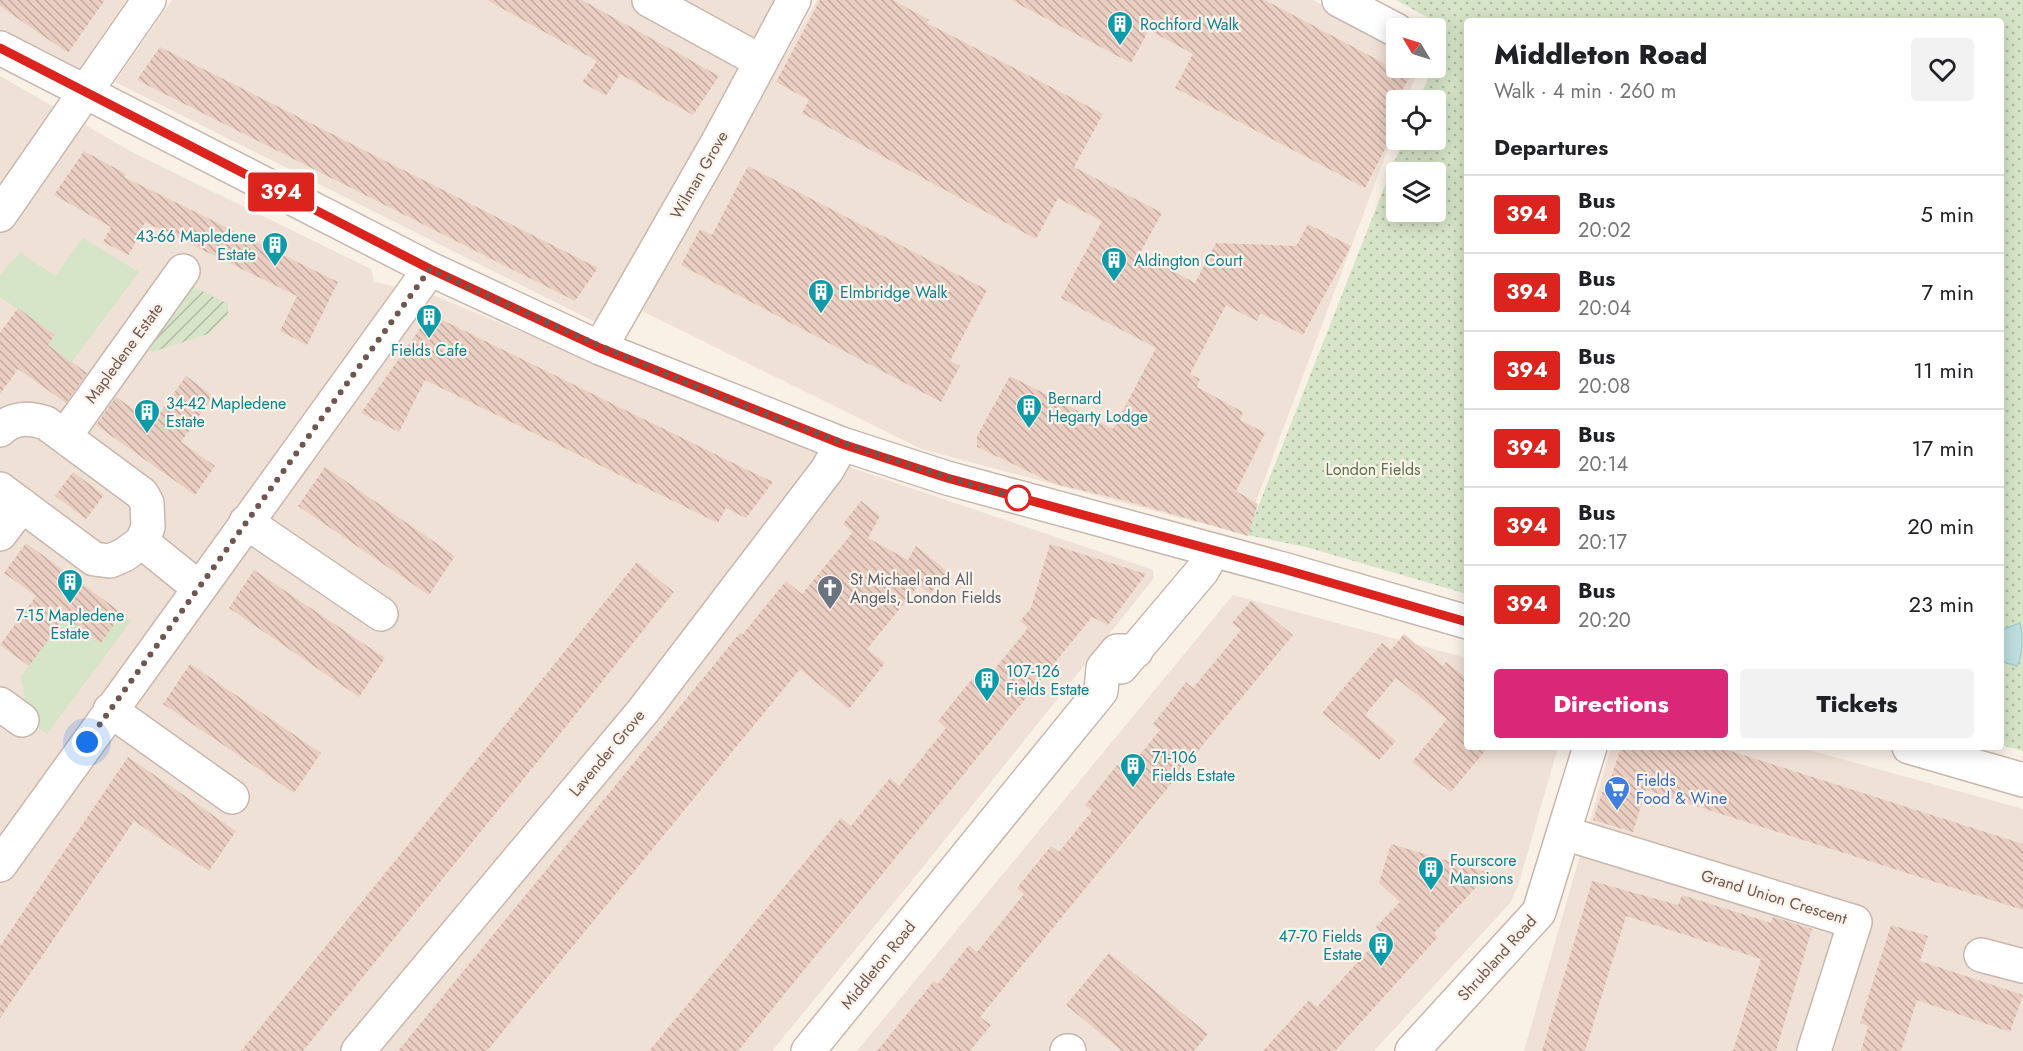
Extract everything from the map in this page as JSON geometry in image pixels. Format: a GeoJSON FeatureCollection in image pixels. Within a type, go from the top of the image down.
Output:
{"type":"FeatureCollection","features":[{"type":"Feature","properties":{"kind":"street"},"geometry":{"type":"LineString","coordinates":[[0,215],[149,0]]}},
{"type":"Feature","properties":{"kind":"street"},"geometry":{"type":"LineString","coordinates":[[649,0],[760,61]]}},
{"type":"Feature","properties":{"kind":"street","name":"Wilman Grove"},"geometry":{"type":"LineString","coordinates":[[600,348],[719,140],[794,0]]}},
{"type":"Feature","properties":{"kind":"street"},"geometry":{"type":"LineString","coordinates":[[1339,0],[1386,25]]}},
{"type":"Feature","properties":{"kind":"street"},"geometry":{"type":"LineString","coordinates":[[0,48],[86,90],[430,269],[600,348],[842,444],[947,478],[1464,621]]}},
{"type":"Feature","properties":{"kind":"street"},"geometry":{"type":"LineString","coordinates":[[0,865],[430,269]]}},
{"type":"Feature","properties":{"kind":"street","name":"Mapledene Estate"},"geometry":{"type":"LineString","coordinates":[[64,436],[183,271]]}},
{"type":"Feature","properties":{"kind":"street"},"geometry":{"type":"LineString","coordinates":[[0,430],[19,419],[33,418],[46,423],[142,494],[149,513],[148,527],[142,542],[124,555],[110,561],[94,559],[11,497],[0,534]]}},
{"type":"Feature","properties":{"kind":"street","name":"Lavender Grove"},"geometry":{"type":"LineString","coordinates":[[358,1051],[644,710],[827,470],[842,444]]}},
{"type":"Feature","properties":{"kind":"street"},"geometry":{"type":"LineString","coordinates":[[246,522],[381,614]]}},
{"type":"Feature","properties":{"kind":"street"},"geometry":{"type":"LineString","coordinates":[[142,542],[199,588]]}},
{"type":"Feature","properties":{"kind":"street","name":"Middleton Road"},"geometry":{"type":"LineString","coordinates":[[808,1051],[1084,712],[1108,710],[1121,694],[1121,668],[1202,571],[1213,551]]}},
{"type":"Feature","properties":{"kind":"street"},"geometry":{"type":"LineString","coordinates":[[110,710],[232,797]]}},
{"type":"Feature","properties":{"kind":"street","name":"Shrubland Road"},"geometry":{"type":"LineString","coordinates":[[1431,1045],[1539,912],[1589,750]]}},
{"type":"Feature","properties":{"kind":"street"},"geometry":{"type":"LineString","coordinates":[[1919,750],[2023,780]]}},
{"type":"Feature","properties":{"kind":"street","name":"Grand Union Crescent"},"geometry":{"type":"LineString","coordinates":[[1564,832],[1855,922],[1814,1051]]}},
{"type":"Feature","properties":{"kind":"street"},"geometry":{"type":"LineString","coordinates":[[1981,955],[2023,966]]}},
{"type":"Feature","properties":{"kind":"shaded area"},"geometry":{"type":"Polygon","coordinates":[[[0,0],[126,0],[78,71],[0,34],[0,0]]]}},
{"type":"Feature","properties":{"kind":"shaded area"},"geometry":{"type":"Polygon","coordinates":[[[172,0],[778,0],[597,323],[115,82],[172,0]]]}},
{"type":"Feature","properties":{"kind":"shaded area"},"geometry":{"type":"Polygon","coordinates":[[[817,0],[1313,0],[1386,40],[1386,78],[1415,78],[1410,90],[1386,90],[1387,150],[1245,531],[1196,522],[921,449],[638,309],[817,0]]]}},
{"type":"Feature","properties":{"kind":"shaded area"},"geometry":{"type":"Polygon","coordinates":[[[0,76],[132,152],[371,269],[374,282],[430,294],[852,468],[1153,570],[1154,578],[923,867],[772,1051],[0,1051],[0,76]]]}},
{"type":"Feature","properties":{"kind":"shaded area"},"geometry":{"type":"Polygon","coordinates":[[[1233,595],[1464,657],[1464,750],[1557,750],[1519,883],[1510,903],[1374,1051],[857,1051],[1233,595]]]}},
{"type":"Feature","properties":{"kind":"shaded area"},"geometry":{"type":"Polygon","coordinates":[[[1610,750],[1809,750],[2023,809],[2023,1051],[1524,1051],[1610,750]]]}},
{"type":"Feature","properties":{"kind":"green space","name":"London Fields"},"geometry":{"type":"Polygon","coordinates":[[[1396,0],[2023,0],[2023,751],[2004,746],[2004,18],[1464,18],[1464,593],[1306,547],[1247,535],[1386,183],[1386,222],[1446,222],[1446,162],[1394,162],[1399,150],[1446,150],[1446,90],[1423,90],[1428,78],[1446,78],[1446,18],[1429,18],[1396,0]]]}},
{"type":"Feature","properties":{"kind":"green space"},"geometry":{"type":"Polygon","coordinates":[[[83,238],[139,272],[72,362],[48,345],[55,335],[0,297],[0,275],[20,252],[55,276],[83,238]]]}},
{"type":"Feature","properties":{"kind":"green space"},"geometry":{"type":"Polygon","coordinates":[[[190,285],[228,304],[228,315],[208,334],[152,352],[147,350],[190,285]]]}},
{"type":"Feature","properties":{"kind":"green space"},"geometry":{"type":"Polygon","coordinates":[[[122,613],[131,621],[47,734],[29,721],[21,676],[65,617],[100,642],[122,613]]]}},
{"type":"Feature","properties":{"kind":"water"},"geometry":{"type":"Polygon","coordinates":[[[2020,623],[2022,645],[2017,666],[2004,662],[2004,629],[2020,623]]]}},
{"type":"Feature","properties":{"kind":"building"},"geometry":{"type":"Polygon","coordinates":[[[0,0],[105,0],[68,53],[0,6],[0,0]]]}},
{"type":"Feature","properties":{"kind":"building"},"geometry":{"type":"Polygon","coordinates":[[[487,0],[582,0],[719,76],[693,115],[620,74],[606,96],[582,82],[597,61],[487,0]]]}},
{"type":"Feature","properties":{"kind":"building"},"geometry":{"type":"Polygon","coordinates":[[[820,0],[893,0],[929,20],[927,23],[1103,114],[1074,167],[1162,213],[1140,253],[1195,283],[1216,243],[1296,246],[1308,224],[1351,246],[1303,335],[1260,313],[1257,321],[1226,305],[1190,374],[1200,379],[1197,387],[1243,412],[1240,420],[1265,433],[1236,491],[1258,504],[1248,536],[1123,500],[1055,484],[977,447],[977,436],[1010,376],[1113,429],[1156,348],[1061,298],[1102,221],[1058,198],[1036,239],[802,113],[809,100],[776,82],[820,0]]]}},
{"type":"Feature","properties":{"kind":"building"},"geometry":{"type":"Polygon","coordinates":[[[1011,0],[1265,0],[1386,64],[1386,78],[1409,78],[1402,90],[1386,90],[1386,147],[1365,188],[1175,88],[1193,54],[1149,30],[1131,63],[1011,0]]]}},
{"type":"Feature","properties":{"kind":"building"},"geometry":{"type":"Polygon","coordinates":[[[160,47],[598,268],[575,301],[137,80],[160,47]]]}},
{"type":"Feature","properties":{"kind":"building","name":"43-66 Mapledene Estate"},"geometry":{"type":"Polygon","coordinates":[[[84,151],[126,174],[124,177],[338,282],[307,345],[280,331],[297,296],[145,222],[129,255],[103,242],[111,227],[54,195],[84,151]]]}},
{"type":"Feature","properties":{"kind":"building"},"geometry":{"type":"Polygon","coordinates":[[[748,166],[987,290],[950,361],[960,366],[941,402],[681,265],[700,229],[712,235],[748,166]]]}},
{"type":"Feature","properties":{"kind":"building"},"geometry":{"type":"Polygon","coordinates":[[[18,308],[55,335],[48,345],[87,373],[66,403],[18,369],[0,394],[0,333],[18,308]]]}},
{"type":"Feature","properties":{"kind":"building"},"geometry":{"type":"Polygon","coordinates":[[[430,314],[773,482],[746,518],[726,508],[718,523],[425,380],[399,432],[361,413],[430,314]]]}},
{"type":"Feature","properties":{"kind":"building","name":"34-42 Mapledene Estate"},"geometry":{"type":"Polygon","coordinates":[[[186,376],[213,396],[181,442],[215,466],[195,495],[96,425],[116,397],[153,423],[186,376]]]}},
{"type":"Feature","properties":{"kind":"building"},"geometry":{"type":"Polygon","coordinates":[[[325,467],[455,556],[429,595],[298,506],[325,467]]]}},
{"type":"Feature","properties":{"kind":"building"},"geometry":{"type":"Polygon","coordinates":[[[73,472],[104,495],[86,519],[55,496],[73,472]]]}},
{"type":"Feature","properties":{"kind":"building"},"geometry":{"type":"Polygon","coordinates":[[[861,501],[880,516],[868,538],[908,560],[916,546],[948,572],[930,594],[919,585],[867,649],[885,663],[849,709],[800,669],[487,1051],[398,1051],[740,633],[742,635],[786,581],[802,594],[853,532],[843,524],[861,501]]]}},
{"type":"Feature","properties":{"kind":"building","name":"7-15 Mapledene Estate"},"geometry":{"type":"Polygon","coordinates":[[[26,543],[122,613],[101,643],[65,617],[29,666],[0,645],[36,596],[4,573],[26,543]]]}},
{"type":"Feature","properties":{"kind":"building"},"geometry":{"type":"Polygon","coordinates":[[[1050,544],[1146,574],[1108,625],[1092,617],[738,1051],[649,1051],[841,818],[851,826],[890,778],[899,786],[946,728],[938,721],[972,679],[981,686],[1028,628],[1020,621],[1031,608],[1050,544]]]}},
{"type":"Feature","properties":{"kind":"building"},"geometry":{"type":"Polygon","coordinates":[[[637,562],[674,592],[564,729],[303,1051],[241,1051],[637,562]]]}},
{"type":"Feature","properties":{"kind":"building"},"geometry":{"type":"Polygon","coordinates":[[[254,570],[385,658],[359,697],[229,608],[254,570]]]}},
{"type":"Feature","properties":{"kind":"building","name":"71-106 Fields Estate"},"geometry":{"type":"Polygon","coordinates":[[[1251,601],[1293,635],[980,1017],[991,1025],[970,1051],[877,1051],[934,981],[938,984],[969,945],[977,952],[1024,894],[1017,888],[1051,846],[1059,852],[1092,811],[1085,805],[1117,765],[1126,772],[1160,730],[1153,724],[1186,682],[1193,688],[1241,630],[1232,623],[1251,601]]]}},
{"type":"Feature","properties":{"kind":"building"},"geometry":{"type":"Polygon","coordinates":[[[1404,634],[1443,666],[1446,662],[1464,677],[1464,750],[1486,750],[1451,792],[1412,762],[1447,719],[1396,678],[1365,715],[1396,741],[1379,760],[1322,713],[1382,643],[1391,650],[1404,634]]]}},
{"type":"Feature","properties":{"kind":"building"},"geometry":{"type":"Polygon","coordinates":[[[190,664],[321,753],[294,793],[163,704],[190,664]]]}},
{"type":"Feature","properties":{"kind":"building"},"geometry":{"type":"Polygon","coordinates":[[[1620,750],[1727,750],[2023,844],[2023,910],[1646,790],[1633,832],[1593,820],[1602,792],[1606,793],[1620,750]]]}},
{"type":"Feature","properties":{"kind":"building"},"geometry":{"type":"Polygon","coordinates":[[[128,757],[236,831],[209,871],[134,821],[0,1018],[0,946],[128,757]]]}},
{"type":"Feature","properties":{"kind":"building","name":"47-70 Fields Estate"},"geometry":{"type":"Polygon","coordinates":[[[1391,844],[1489,873],[1434,933],[1438,937],[1335,1051],[1263,1051],[1309,1000],[1317,1007],[1383,934],[1376,927],[1400,902],[1379,883],[1391,844]]]}},
{"type":"Feature","properties":{"kind":"building"},"geometry":{"type":"Polygon","coordinates":[[[1592,881],[1678,905],[1682,895],[1771,923],[1773,917],[1812,929],[1776,1051],[1733,1051],[1761,959],[1626,916],[1585,1051],[1542,1051],[1592,881]]]}},
{"type":"Feature","properties":{"kind":"building"},"geometry":{"type":"Polygon","coordinates":[[[1891,925],[1928,936],[1920,961],[2023,995],[2010,1032],[1917,1000],[1901,1051],[1861,1051],[1868,1026],[1860,1023],[1891,925]]]}},
{"type":"Feature","properties":{"kind":"building"},"geometry":{"type":"Polygon","coordinates":[[[1109,953],[1208,1034],[1194,1051],[1122,1051],[1066,1005],[1109,953]]]}},
{"type":"Feature","properties":{"kind":"bus line","name":"394"},"geometry":{"type":"LineString","coordinates":[[0,48],[86,90],[430,269],[600,348],[842,444],[947,478],[1283,569],[1464,621]]}},
{"type":"Feature","properties":{"kind":"place","name":"Rochford Walk"},"geometry":{"type":"Point","coordinates":[1120,47]}},
{"type":"Feature","properties":{"kind":"place","name":"43-66 Mapledene Estate"},"geometry":{"type":"Point","coordinates":[275,268]}},
{"type":"Feature","properties":{"kind":"place","name":"Aldington Court"},"geometry":{"type":"Point","coordinates":[1114,283]}},
{"type":"Feature","properties":{"kind":"place","name":"Elmbridge Walk"},"geometry":{"type":"Point","coordinates":[821,315]}},
{"type":"Feature","properties":{"kind":"place","name":"Fields Cafe"},"geometry":{"type":"Point","coordinates":[429,340]}},
{"type":"Feature","properties":{"kind":"place","name":"Bernard Hegarty Lodge"},"geometry":{"type":"Point","coordinates":[1029,430]}},
{"type":"Feature","properties":{"kind":"place","name":"34-42 Mapledene Estate"},"geometry":{"type":"Point","coordinates":[147,435]}},
{"type":"Feature","properties":{"kind":"place","name":"7-15 Mapledene Estate"},"geometry":{"type":"Point","coordinates":[70,605]}},
{"type":"Feature","properties":{"kind":"place","name":"St Michael and All Angels, London Fields"},"geometry":{"type":"Point","coordinates":[830,611]}},
{"type":"Feature","properties":{"kind":"place","name":"107-126 Fields Estate"},"geometry":{"type":"Point","coordinates":[987,703]}},
{"type":"Feature","properties":{"kind":"place","name":"71-106 Fields Estate"},"geometry":{"type":"Point","coordinates":[1133,789]}},
{"type":"Feature","properties":{"kind":"place","name":"Fields Food & Wine"},"geometry":{"type":"Point","coordinates":[1617,812]}},
{"type":"Feature","properties":{"kind":"place","name":"Fourscore Mansions"},"geometry":{"type":"Point","coordinates":[1431,892]}},
{"type":"Feature","properties":{"kind":"place","name":"47-70 Fields Estate"},"geometry":{"type":"Point","coordinates":[1381,968]}},
{"type":"Feature","properties":{"kind":"route"},"geometry":{"type":"LineString","coordinates":[[87,742],[430,269],[600,348],[842,444],[947,478],[1027,500],[1018,498]]}}]}
